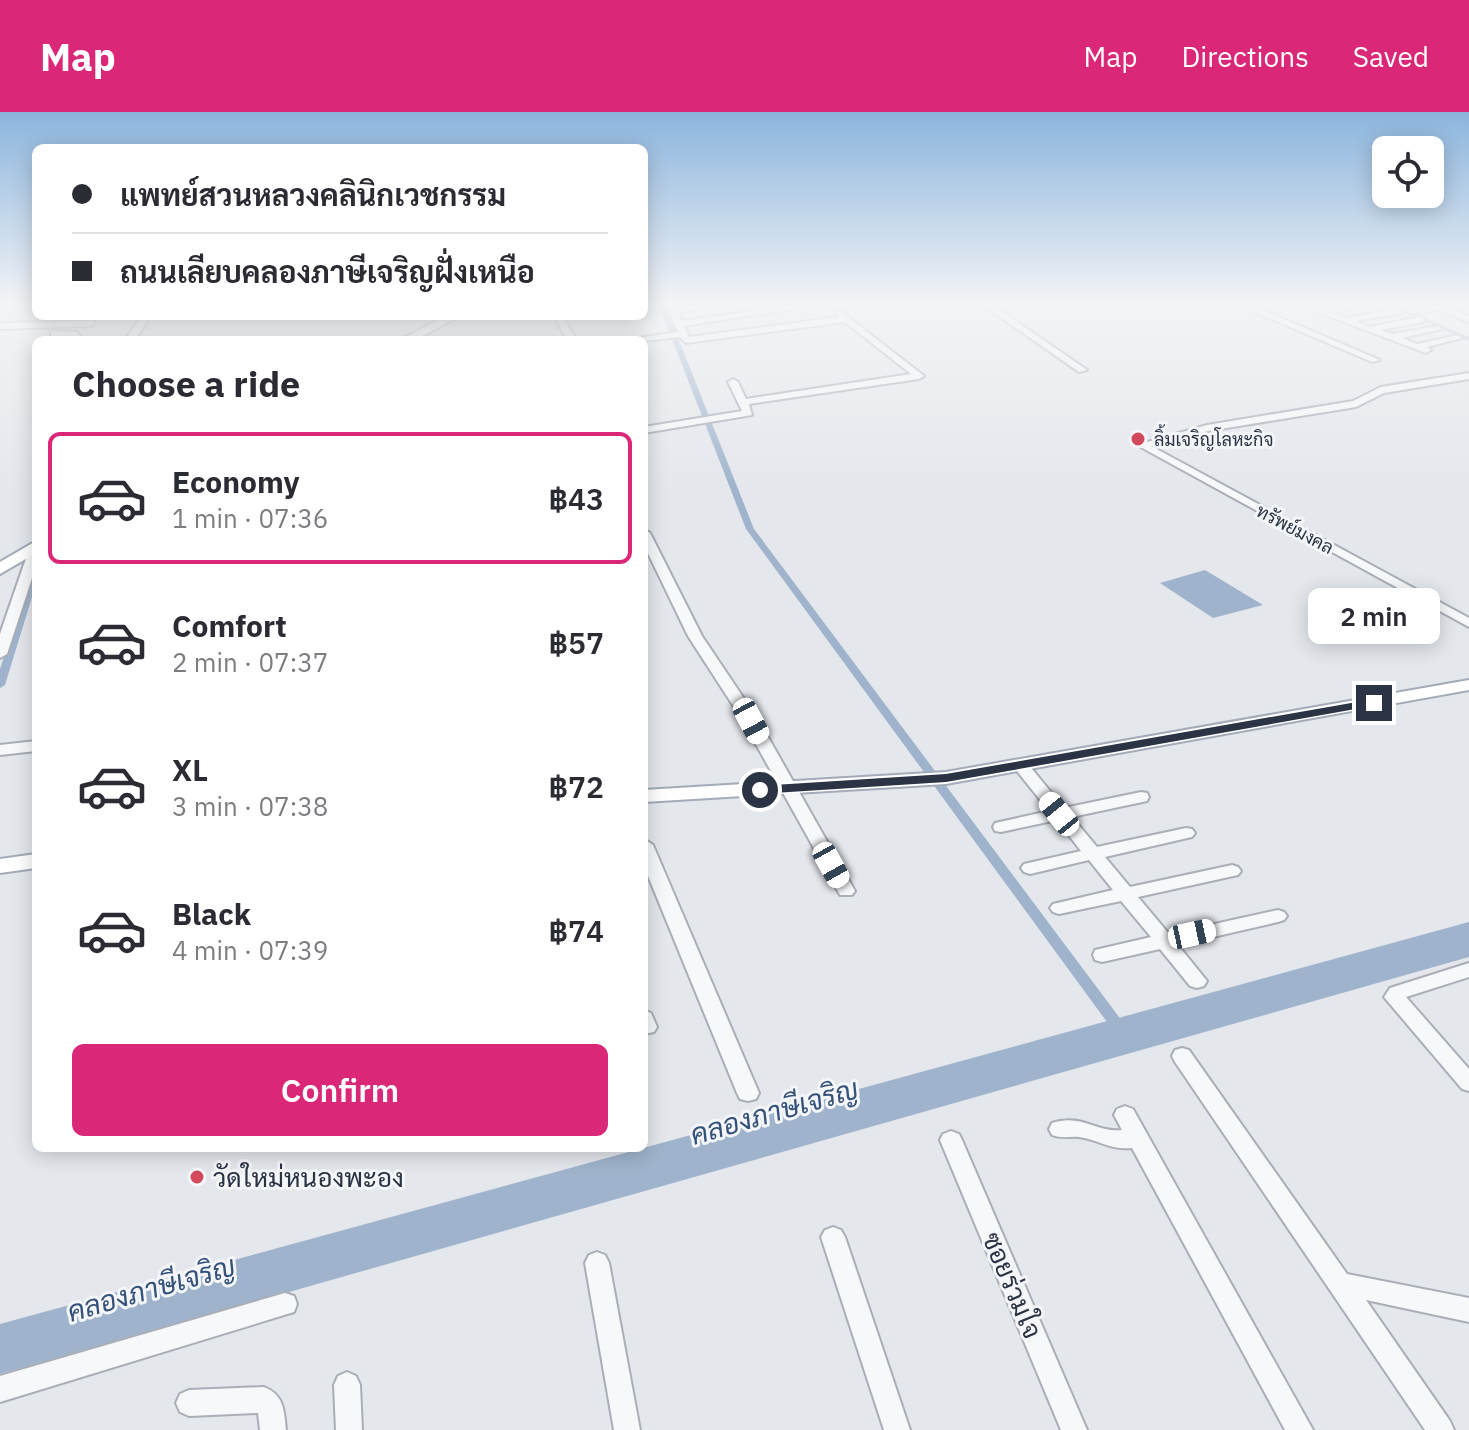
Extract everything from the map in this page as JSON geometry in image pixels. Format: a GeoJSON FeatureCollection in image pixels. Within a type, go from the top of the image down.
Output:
{"type":"FeatureCollection","features":[{"type":"Feature","properties":{"kind":"main road"},"geometry":{"type":"LineString","coordinates":[[0,553],[32,534]]}},
{"type":"Feature","properties":{"kind":"main road"},"geometry":{"type":"LineString","coordinates":[[0,569],[32,549]]}},
{"type":"Feature","properties":{"kind":"main road"},"geometry":{"type":"LineString","coordinates":[[648,796],[938,779],[1469,685]]}},
{"type":"Feature","properties":{"kind":"main road"},"geometry":{"type":"LineString","coordinates":[[0,866],[32,862]]}},
{"type":"Feature","properties":{"kind":"street"},"geometry":{"type":"LineString","coordinates":[[743,402],[919,376],[904,365]]}},
{"type":"Feature","properties":{"kind":"street"},"geometry":{"type":"LineString","coordinates":[[1074,365],[1082,370]]}},
{"type":"Feature","properties":{"kind":"street","name":"ทรัพย์มงคล"},"geometry":{"type":"LineString","coordinates":[[1469,376],[1381,390],[1356,404],[1164,438],[1142,445],[1469,623]]}},
{"type":"Feature","properties":{"kind":"street"},"geometry":{"type":"LineString","coordinates":[[648,429],[748,413],[733,382]]}},
{"type":"Feature","properties":{"kind":"street"},"geometry":{"type":"LineString","coordinates":[[648,541],[695,636],[751,721],[846,891]]}},
{"type":"Feature","properties":{"kind":"street"},"geometry":{"type":"LineString","coordinates":[[0,654],[32,559]]}},
{"type":"Feature","properties":{"kind":"street"},"geometry":{"type":"LineString","coordinates":[[0,750],[32,746]]}},
{"type":"Feature","properties":{"kind":"street"},"geometry":{"type":"LineString","coordinates":[[1021,766],[1197,981]]}},
{"type":"Feature","properties":{"kind":"street"},"geometry":{"type":"LineString","coordinates":[[1001,827],[1141,797]]}},
{"type":"Feature","properties":{"kind":"street"},"geometry":{"type":"LineString","coordinates":[[1030,868],[1186,833]]}},
{"type":"Feature","properties":{"kind":"street"},"geometry":{"type":"LineString","coordinates":[[648,855],[748,1093]]}},
{"type":"Feature","properties":{"kind":"street"},"geometry":{"type":"LineString","coordinates":[[1059,908],[1232,871]]}},
{"type":"Feature","properties":{"kind":"street"},"geometry":{"type":"LineString","coordinates":[[1102,955],[1278,916]]}},
{"type":"Feature","properties":{"kind":"street"},"geometry":{"type":"LineString","coordinates":[[1469,970],[1395,995],[1395,1000],[1469,1083]]}},
{"type":"Feature","properties":{"kind":"street"},"geometry":{"type":"LineString","coordinates":[[1182,1056],[1441,1430]]}},
{"type":"Feature","properties":{"kind":"street"},"geometry":{"type":"LineString","coordinates":[[1125,1115],[1300,1430]]}},
{"type":"Feature","properties":{"kind":"street"},"geometry":{"type":"LineString","coordinates":[[1060,1129],[1079,1128],[1115,1140],[1137,1138]]}},
{"type":"Feature","properties":{"kind":"street","name":"ซอยร่วมใจ"},"geometry":{"type":"LineString","coordinates":[[951,1140],[1074,1430]]}},
{"type":"Feature","properties":{"kind":"street"},"geometry":{"type":"LineString","coordinates":[[833,1237],[897,1430]]}},
{"type":"Feature","properties":{"kind":"street"},"geometry":{"type":"LineString","coordinates":[[597,1263],[627,1430]]}},
{"type":"Feature","properties":{"kind":"street"},"geometry":{"type":"LineString","coordinates":[[1340,1284],[1469,1310]]}},
{"type":"Feature","properties":{"kind":"street"},"geometry":{"type":"LineString","coordinates":[[0,1389],[285,1304]]}},
{"type":"Feature","properties":{"kind":"street"},"geometry":{"type":"LineString","coordinates":[[347,1385],[349,1430]]}},
{"type":"Feature","properties":{"kind":"street"},"geometry":{"type":"LineString","coordinates":[[189,1403],[264,1400],[271,1407],[273,1430]]}},
{"type":"Feature","properties":{"kind":"water"},"geometry":{"type":"Polygon","coordinates":[[[1205,570],[1263,605],[1213,618],[1160,583],[1205,570]]]}},
{"type":"Feature","properties":{"kind":"water","name":"คลองภาษีเจริญ"},"geometry":{"type":"Polygon","coordinates":[[[1469,922],[1469,957],[0,1374],[0,1324],[629,1152],[648,1152],[648,1147],[1469,922]]]}},
{"type":"Feature","properties":{"kind":"waterway"},"geometry":{"type":"LineString","coordinates":[[685,365],[750,529],[1120,1029]]}},
{"type":"Feature","properties":{"kind":"waterway"},"geometry":{"type":"LineString","coordinates":[[0,685],[32,583]]}},
{"type":"Feature","properties":{"kind":"place","name":"ลิ้มเจริญโลหะกิจ"},"geometry":{"type":"Point","coordinates":[1138,439]}},
{"type":"Feature","properties":{"kind":"place","name":"วัดใหม่หนองพะอง"},"geometry":{"type":"Point","coordinates":[197,1177]}},
{"type":"Feature","properties":{"kind":"route"},"geometry":{"type":"LineString","coordinates":[[760,790],[946,778],[1374,703]]}}]}
